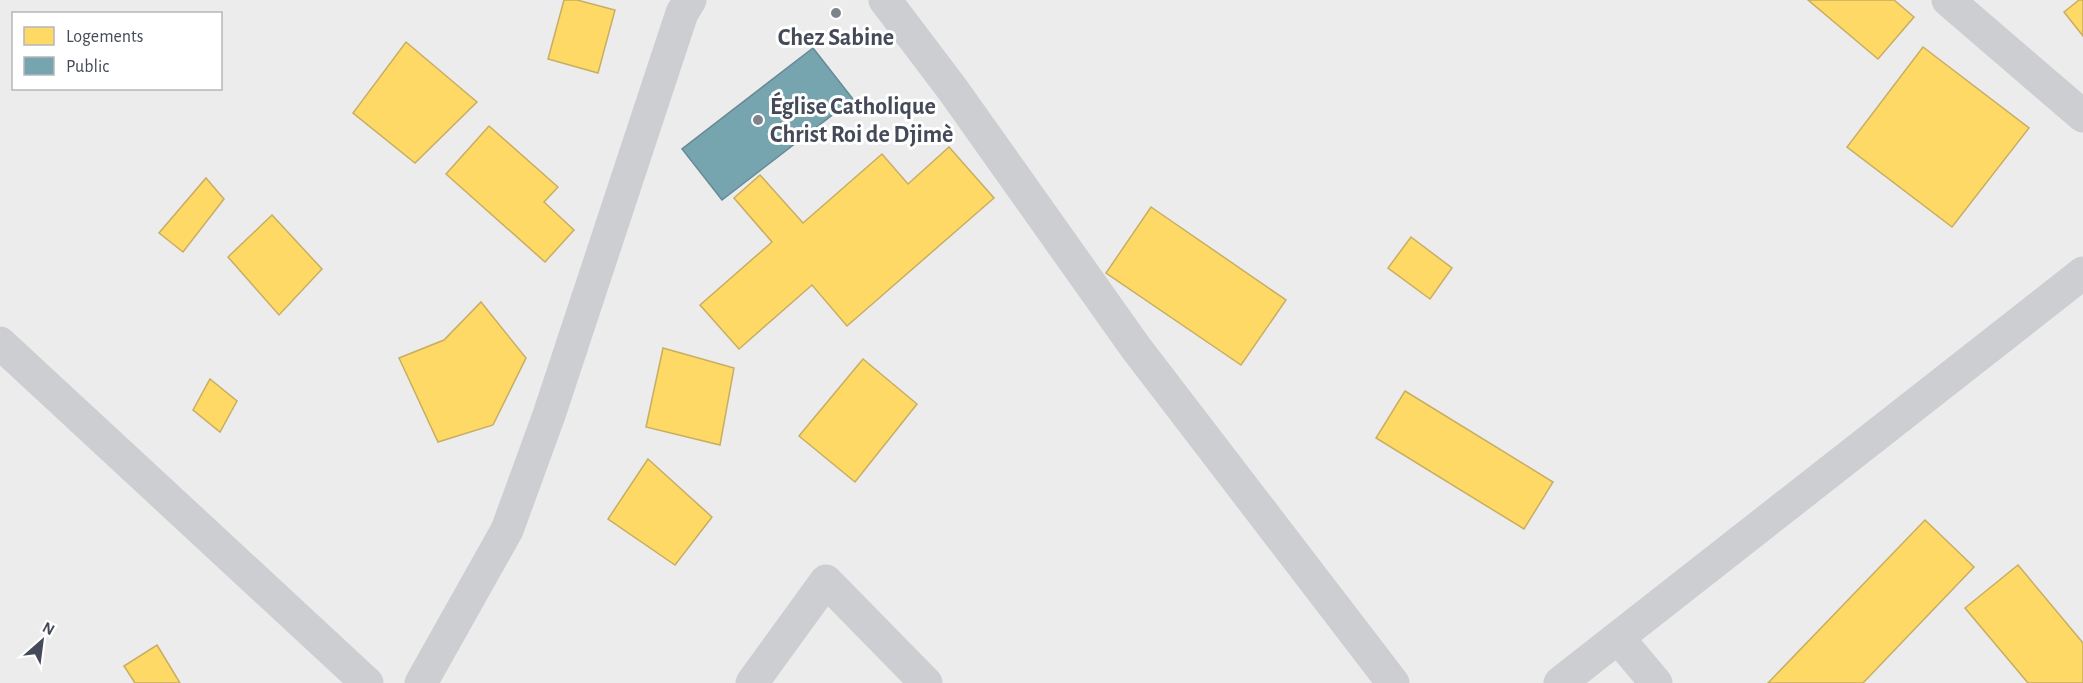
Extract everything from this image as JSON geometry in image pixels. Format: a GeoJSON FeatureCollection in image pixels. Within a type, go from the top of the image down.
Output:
{"type":"FeatureCollection","features":[{"type":"Feature","properties":{"kind":"street"},"geometry":{"type":"LineString","coordinates":[[421,683],[507,530],[549,415],[682,13],[690,0]]}},
{"type":"Feature","properties":{"kind":"street"},"geometry":{"type":"LineString","coordinates":[[885,0],[953,90],[1136,348],[1393,683]]}},
{"type":"Feature","properties":{"kind":"street"},"geometry":{"type":"LineString","coordinates":[[1948,0],[2083,116]]}},
{"type":"Feature","properties":{"kind":"street"},"geometry":{"type":"LineString","coordinates":[[1560,683],[2083,273]]}},
{"type":"Feature","properties":{"kind":"street"},"geometry":{"type":"LineString","coordinates":[[0,343],[368,683]]}},
{"type":"Feature","properties":{"kind":"street"},"geometry":{"type":"LineString","coordinates":[[752,683],[826,581],[926,683]]}},
{"type":"Feature","properties":{"kind":"street"},"geometry":{"type":"LineString","coordinates":[[1619,639],[1656,683]]}},
{"type":"Feature","properties":{"kind":"building: Logements"},"geometry":{"type":"Polygon","coordinates":[[[564,0],[577,0],[615,10],[598,73],[548,59],[564,0]]]}},
{"type":"Feature","properties":{"kind":"building: Logements"},"geometry":{"type":"Polygon","coordinates":[[[1808,0],[1894,0],[1914,17],[1878,59],[1808,0]]]}},
{"type":"Feature","properties":{"kind":"building: Logements"},"geometry":{"type":"Polygon","coordinates":[[[2079,0],[2083,0],[2083,36],[2064,12],[2079,0]]]}},
{"type":"Feature","properties":{"kind":"building: Logements"},"geometry":{"type":"Polygon","coordinates":[[[406,42],[477,102],[415,163],[353,113],[406,42]]]}},
{"type":"Feature","properties":{"kind":"building: Logements"},"geometry":{"type":"Polygon","coordinates":[[[1923,47],[2029,128],[1952,227],[1847,147],[1923,47]]]}},
{"type":"Feature","properties":{"kind":"building: Logements"},"geometry":{"type":"Polygon","coordinates":[[[489,126],[558,187],[544,202],[574,230],[545,262],[446,174],[489,126]]]}},
{"type":"Feature","properties":{"kind":"building: Logements"},"geometry":{"type":"Polygon","coordinates":[[[949,147],[994,198],[847,326],[812,285],[739,349],[700,305],[772,242],[734,198],[760,175],[803,223],[882,154],[908,184],[949,147]]]}},
{"type":"Feature","properties":{"kind":"building: Logements"},"geometry":{"type":"Polygon","coordinates":[[[206,178],[224,199],[183,252],[159,233],[206,178]]]}},
{"type":"Feature","properties":{"kind":"building: Logements"},"geometry":{"type":"Polygon","coordinates":[[[1151,207],[1286,300],[1241,365],[1106,273],[1151,207]]]}},
{"type":"Feature","properties":{"kind":"building: Logements"},"geometry":{"type":"Polygon","coordinates":[[[272,215],[322,269],[279,315],[228,257],[272,215]]]}},
{"type":"Feature","properties":{"kind":"building: Logements"},"geometry":{"type":"Polygon","coordinates":[[[1411,237],[1452,268],[1430,299],[1388,268],[1411,237]]]}},
{"type":"Feature","properties":{"kind":"building: Logements"},"geometry":{"type":"Polygon","coordinates":[[[481,302],[526,358],[493,425],[438,442],[399,358],[444,340],[481,302]]]}},
{"type":"Feature","properties":{"kind":"building: Logements"},"geometry":{"type":"Polygon","coordinates":[[[663,348],[734,368],[720,445],[646,427],[663,348]]]}},
{"type":"Feature","properties":{"kind":"building: Logements"},"geometry":{"type":"Polygon","coordinates":[[[863,359],[917,404],[855,482],[799,436],[863,359]]]}},
{"type":"Feature","properties":{"kind":"building: Logements"},"geometry":{"type":"Polygon","coordinates":[[[210,379],[237,401],[220,432],[193,410],[210,379]]]}},
{"type":"Feature","properties":{"kind":"building: Logements"},"geometry":{"type":"Polygon","coordinates":[[[1405,391],[1553,482],[1524,529],[1376,438],[1405,391]]]}},
{"type":"Feature","properties":{"kind":"building: Logements"},"geometry":{"type":"Polygon","coordinates":[[[648,459],[712,517],[675,565],[608,519],[648,459]]]}},
{"type":"Feature","properties":{"kind":"building: Logements"},"geometry":{"type":"Polygon","coordinates":[[[1925,520],[1974,567],[1863,683],[1768,683],[1925,520]]]}},
{"type":"Feature","properties":{"kind":"building: Logements"},"geometry":{"type":"Polygon","coordinates":[[[2018,565],[2083,643],[2083,683],[2028,683],[1965,608],[2018,565]]]}},
{"type":"Feature","properties":{"kind":"building: Logements"},"geometry":{"type":"Polygon","coordinates":[[[157,645],[180,683],[135,683],[124,666],[157,645]]]}},
{"type":"Feature","properties":{"kind":"building: Public"},"geometry":{"type":"Polygon","coordinates":[[[813,48],[853,99],[722,200],[682,149],[813,48]]]}},
{"type":"Feature","properties":{"kind":"place","name":"Chez Sabine"},"geometry":{"type":"Point","coordinates":[836,13]}},
{"type":"Feature","properties":{"kind":"place","name":"Église Catholique Christ Roi de Djimè"},"geometry":{"type":"Point","coordinates":[758,120]}}]}
